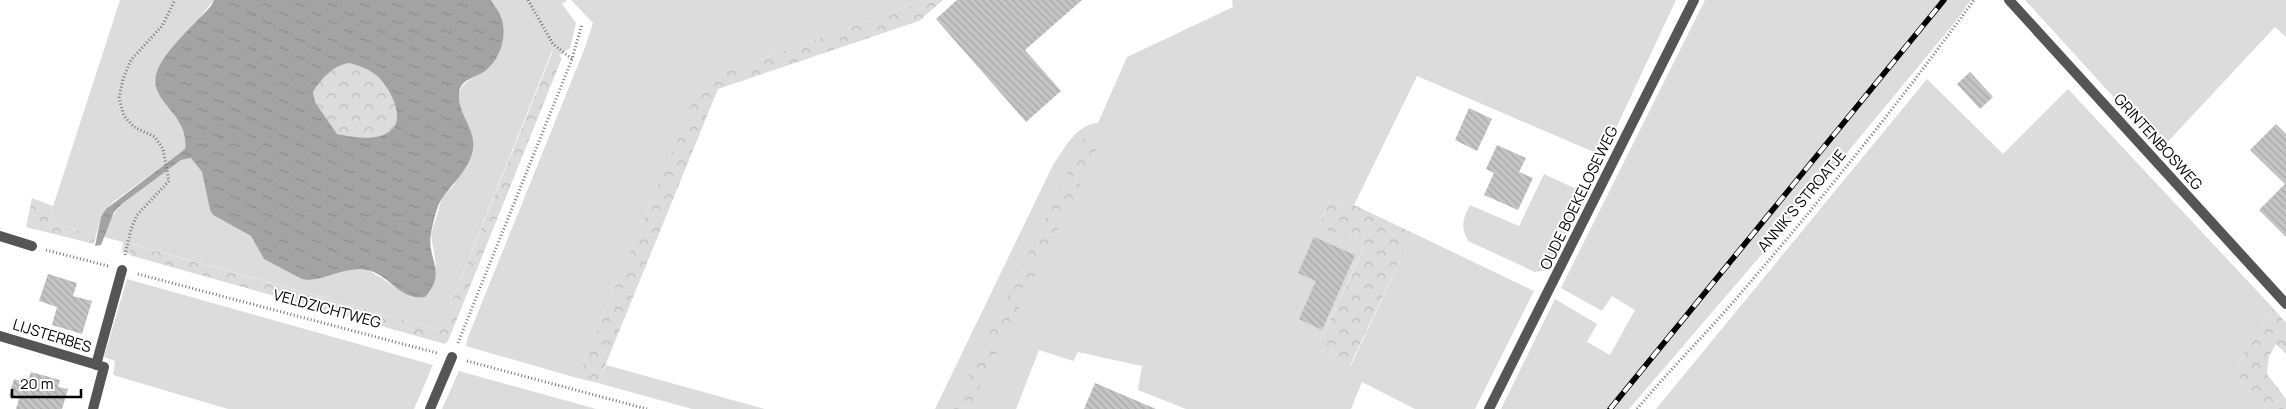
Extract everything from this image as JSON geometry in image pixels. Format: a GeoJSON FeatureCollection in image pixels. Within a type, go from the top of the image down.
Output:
{"type":"FeatureCollection","features":[{"type":"Feature","properties":{"kind":"street","name":"OUDE BOEKELOSEWEG"},"geometry":{"type":"LineString","coordinates":[[1489,409],[1694,0]]}},
{"type":"Feature","properties":{"kind":"street","name":"GRINTENBOSWEG"},"geometry":{"type":"LineString","coordinates":[[2008,0],[2286,304]]}},
{"type":"Feature","properties":{"kind":"street"},"geometry":{"type":"LineString","coordinates":[[0,236],[32,246]]}},
{"type":"Feature","properties":{"kind":"street","name":"LIJSTERBES"},"geometry":{"type":"LineString","coordinates":[[96,365],[122,270]]}},
{"type":"Feature","properties":{"kind":"street","name":"LIJSTERBES"},"geometry":{"type":"LineString","coordinates":[[0,336],[104,367],[93,409]]}},
{"type":"Feature","properties":{"kind":"street"},"geometry":{"type":"LineString","coordinates":[[430,409],[452,357]]}},
{"type":"Feature","properties":{"kind":"path"},"geometry":{"type":"LineString","coordinates":[[122,270],[134,222],[147,204],[169,180],[163,149],[155,137],[134,127],[124,116],[119,98],[123,79],[131,60],[162,26],[175,0]]}},
{"type":"Feature","properties":{"kind":"path"},"geometry":{"type":"LineString","coordinates":[[528,0],[553,44],[572,59]]}},
{"type":"Feature","properties":{"kind":"path","name":"ANNIK'S STROATJE"},"geometry":{"type":"LineString","coordinates":[[1637,409],[1728,307],[1836,179],[1919,76],[1974,0]]}},
{"type":"Feature","properties":{"kind":"path"},"geometry":{"type":"LineString","coordinates":[[452,357],[572,59],[582,24]]}},
{"type":"Feature","properties":{"kind":"path","name":"VELDZICHTWEG"},"geometry":{"type":"LineString","coordinates":[[32,246],[647,409]]}},
{"type":"Feature","properties":{"kind":"green space"},"geometry":{"type":"Polygon","coordinates":[[[120,0],[214,0],[159,68],[156,80],[162,99],[181,126],[185,136],[185,149],[112,203],[101,217],[96,235],[48,222],[120,0]]]}},
{"type":"Feature","properties":{"kind":"green space"},"geometry":{"type":"Polygon","coordinates":[[[491,0],[567,0],[562,4],[576,23],[570,48],[559,56],[552,51],[440,330],[132,244],[129,254],[122,252],[123,242],[104,237],[108,224],[115,212],[135,192],[181,160],[192,158],[202,172],[210,210],[213,215],[251,236],[264,259],[309,280],[353,269],[368,270],[412,297],[436,265],[431,235],[442,198],[454,185],[468,125],[460,107],[459,93],[467,82],[483,72],[502,18],[491,0]]]}},
{"type":"Feature","properties":{"kind":"green space"},"geometry":{"type":"Polygon","coordinates":[[[571,0],[925,0],[701,81],[577,378],[466,346],[584,50],[593,23],[571,0]]]}},
{"type":"Feature","properties":{"kind":"green space"},"geometry":{"type":"Polygon","coordinates":[[[925,0],[943,0],[919,21],[718,89],[598,383],[577,378],[701,81],[925,0]]]}},
{"type":"Feature","properties":{"kind":"green space"},"geometry":{"type":"Polygon","coordinates":[[[1232,0],[1676,0],[1603,156],[1417,76],[1354,205],[1331,198],[1319,226],[1363,249],[1317,348],[1351,365],[1413,233],[1534,291],[1475,409],[1415,409],[1362,382],[1351,409],[1186,409],[1138,390],[1142,366],[1078,352],[1073,361],[1039,350],[1016,409],[935,409],[1053,165],[1071,138],[1083,128],[1098,123],[1127,57],[1233,7],[1232,0]]]}},
{"type":"Feature","properties":{"kind":"green space"},"geometry":{"type":"Polygon","coordinates":[[[1705,0],[1971,0],[1799,211],[1629,409],[1501,409],[1555,299],[1597,324],[1587,342],[1610,355],[1635,310],[1612,296],[1602,311],[1561,288],[1705,0]]]}},
{"type":"Feature","properties":{"kind":"green space"},"geometry":{"type":"Polygon","coordinates":[[[2025,0],[2286,0],[2286,37],[2275,27],[2161,149],[2025,0]]]}},
{"type":"Feature","properties":{"kind":"green space"},"geometry":{"type":"Polygon","coordinates":[[[553,51],[562,58],[448,341],[445,344],[129,255],[131,244],[440,330],[553,51]]]}},
{"type":"Feature","properties":{"kind":"green space"},"geometry":{"type":"Polygon","coordinates":[[[349,63],[373,73],[384,84],[393,98],[397,114],[396,122],[387,133],[369,138],[337,134],[315,102],[313,92],[324,77],[337,67],[349,63]]]}},
{"type":"Feature","properties":{"kind":"green space"},"geometry":{"type":"Polygon","coordinates":[[[1927,79],[2003,154],[2068,89],[2273,308],[2233,371],[2265,409],[1656,409],[1927,79]]]}},
{"type":"Feature","properties":{"kind":"green space"},"geometry":{"type":"Polygon","coordinates":[[[1084,138],[1100,144],[969,409],[953,409],[1084,138]]]}},
{"type":"Feature","properties":{"kind":"green space"},"geometry":{"type":"Polygon","coordinates":[[[1544,174],[1585,193],[1586,197],[1550,270],[1535,272],[1468,241],[1463,223],[1470,205],[1519,226],[1544,174]]]}},
{"type":"Feature","properties":{"kind":"green space"},"geometry":{"type":"Polygon","coordinates":[[[32,198],[53,206],[48,222],[96,235],[94,244],[26,227],[32,198]]]}},
{"type":"Feature","properties":{"kind":"green space"},"geometry":{"type":"Polygon","coordinates":[[[1331,198],[1354,205],[1413,233],[1350,365],[1317,348],[1363,250],[1319,226],[1331,198]]]}},
{"type":"Feature","properties":{"kind":"green space"},"geometry":{"type":"Polygon","coordinates":[[[127,279],[433,365],[414,409],[228,409],[113,375],[115,361],[104,357],[127,279]]]}},
{"type":"Feature","properties":{"kind":"green space"},"geometry":{"type":"Polygon","coordinates":[[[2273,308],[2286,323],[2286,354],[2276,344],[2269,356],[2267,374],[2286,399],[2286,409],[2265,409],[2233,371],[2273,308]]]}},
{"type":"Feature","properties":{"kind":"green space"},"geometry":{"type":"Polygon","coordinates":[[[606,365],[765,409],[692,409],[598,383],[606,365]]]}},
{"type":"Feature","properties":{"kind":"green space"},"geometry":{"type":"Polygon","coordinates":[[[459,371],[596,409],[442,409],[459,371]]]}},
{"type":"Feature","properties":{"kind":"water"},"geometry":{"type":"Polygon","coordinates":[[[214,0],[491,0],[501,17],[504,34],[503,41],[495,60],[490,66],[485,71],[465,82],[460,90],[459,102],[472,135],[473,149],[465,169],[443,197],[437,209],[430,242],[436,272],[435,280],[425,297],[408,295],[382,276],[367,270],[345,271],[309,280],[302,279],[264,259],[251,236],[213,215],[210,210],[202,172],[191,158],[181,160],[123,203],[114,212],[101,245],[95,246],[101,217],[106,209],[185,149],[185,136],[181,125],[162,99],[157,90],[155,80],[158,69],[168,52],[211,6],[214,0]],[[349,63],[337,67],[324,77],[313,92],[315,102],[337,134],[362,138],[375,137],[387,133],[396,122],[396,106],[393,98],[377,76],[366,69],[349,63]]]}},
{"type":"Feature","properties":{"kind":"building"},"geometry":{"type":"Polygon","coordinates":[[[957,0],[1082,0],[1025,50],[1061,91],[1026,122],[936,19],[957,0]]]}},
{"type":"Feature","properties":{"kind":"building"},"geometry":{"type":"Polygon","coordinates":[[[1970,72],[1993,97],[1980,109],[1957,84],[1970,72]]]}},
{"type":"Feature","properties":{"kind":"building"},"geometry":{"type":"Polygon","coordinates":[[[1469,108],[1492,119],[1477,151],[1455,140],[1469,108]]]}},
{"type":"Feature","properties":{"kind":"building"},"geometry":{"type":"Polygon","coordinates":[[[2276,124],[2286,134],[2286,237],[2259,210],[2285,184],[2250,150],[2276,124]]]}},
{"type":"Feature","properties":{"kind":"building"},"geometry":{"type":"Polygon","coordinates":[[[1497,145],[1526,158],[1519,172],[1533,178],[1518,210],[1484,195],[1494,173],[1486,169],[1497,145]]]}},
{"type":"Feature","properties":{"kind":"building"},"geometry":{"type":"Polygon","coordinates":[[[1314,237],[1355,255],[1322,330],[1299,319],[1316,281],[1298,273],[1314,237]]]}},
{"type":"Feature","properties":{"kind":"building"},"geometry":{"type":"Polygon","coordinates":[[[48,274],[77,283],[73,296],[92,301],[82,334],[52,325],[57,307],[39,301],[48,274]]]}},
{"type":"Feature","properties":{"kind":"building"},"geometry":{"type":"Polygon","coordinates":[[[31,372],[60,380],[58,387],[68,389],[62,409],[16,409],[19,399],[9,396],[14,379],[24,382],[25,377],[29,378],[31,372]]]}},
{"type":"Feature","properties":{"kind":"building"},"geometry":{"type":"Polygon","coordinates":[[[1095,383],[1156,409],[1084,409],[1095,383]]]}},
{"type":"Feature","properties":{"kind":"railway"},"geometry":{"type":"LineString","coordinates":[[1610,409],[1944,0]]}}]}
